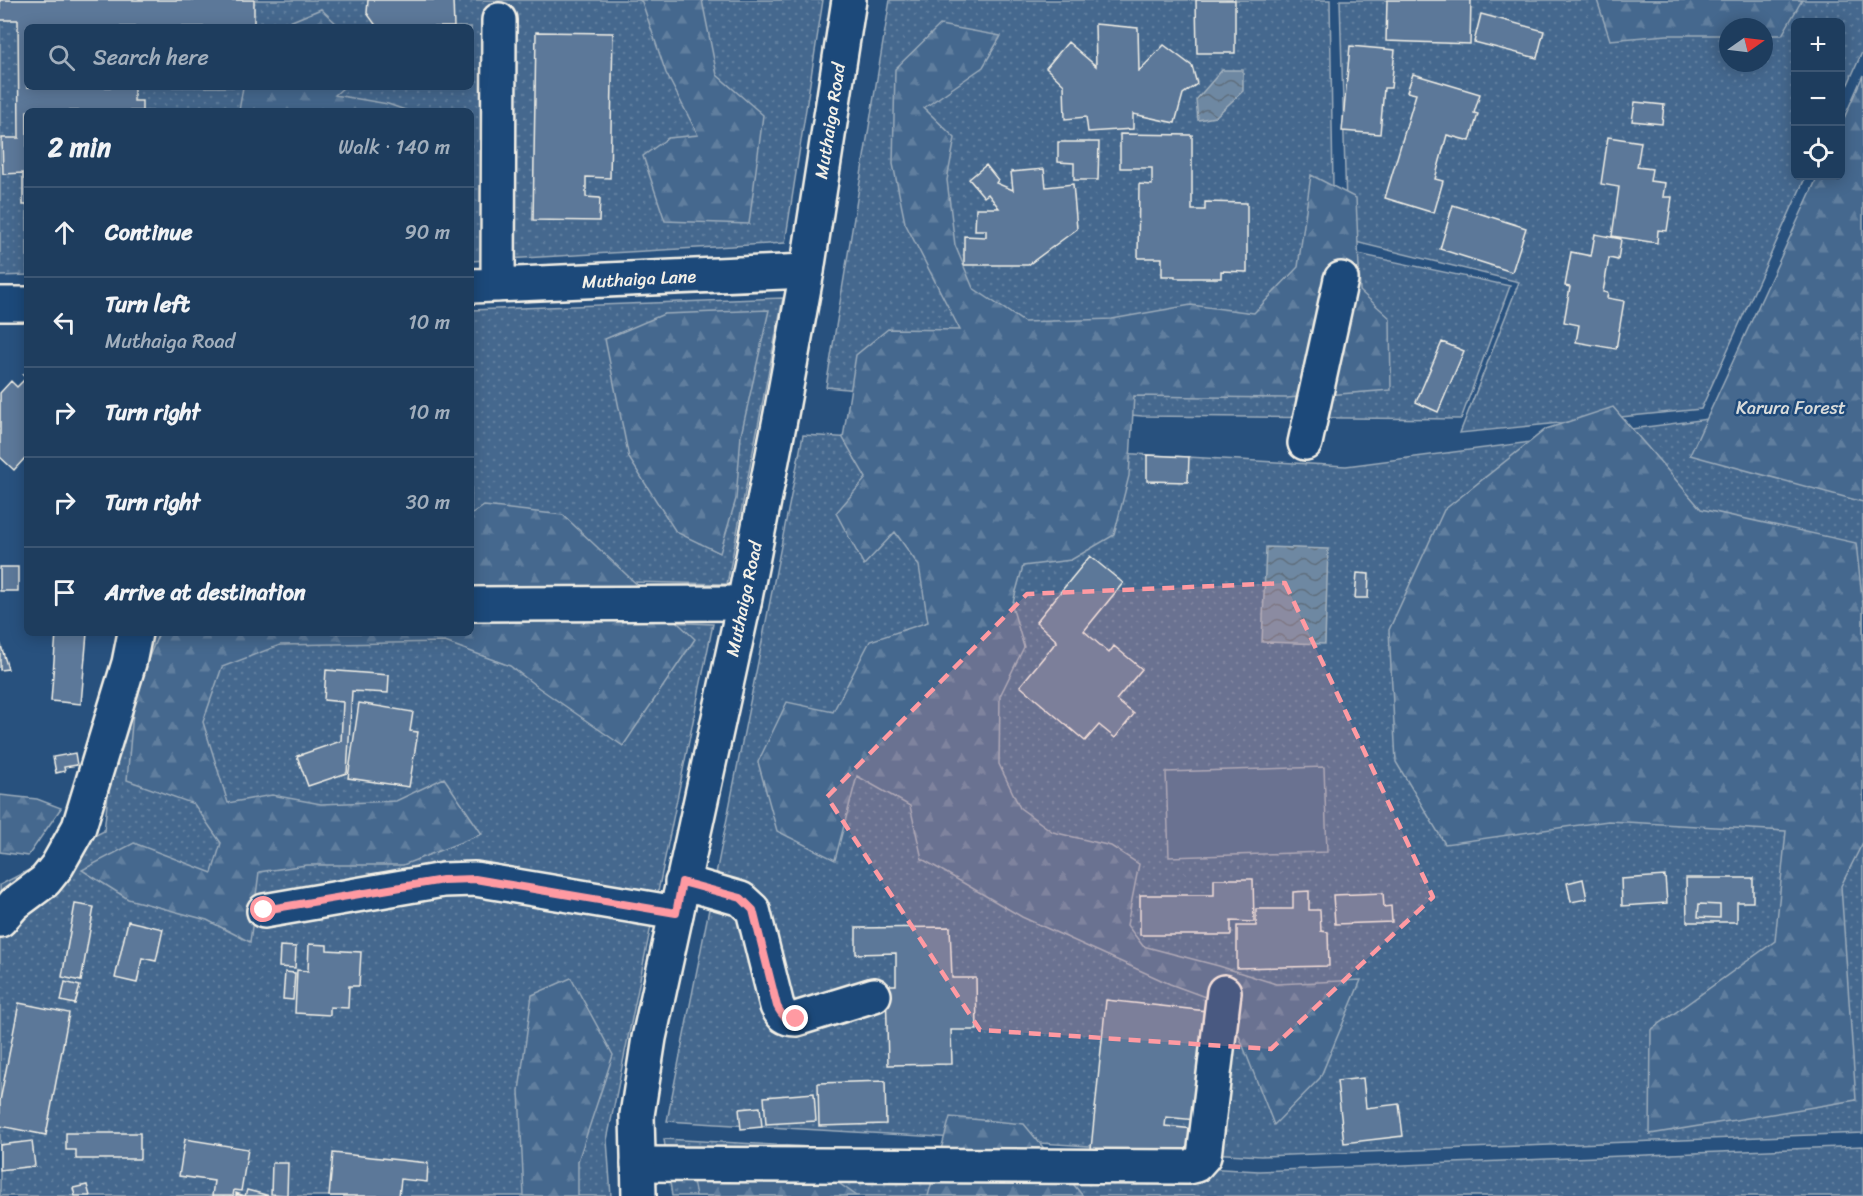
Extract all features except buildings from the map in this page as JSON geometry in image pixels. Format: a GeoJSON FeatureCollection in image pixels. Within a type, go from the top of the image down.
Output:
{"type":"FeatureCollection","features":[{"type":"Feature","properties":{"kind":"street","name":"Muthaiga Road"},"geometry":{"type":"LineString","coordinates":[[639,1196],[637,1115],[649,1038],[744,603],[779,425],[807,271],[849,0]]}},
{"type":"Feature","properties":{"kind":"street"},"geometry":{"type":"LineString","coordinates":[[485,286],[499,20]]}},
{"type":"Feature","properties":{"kind":"street","name":"Muthaiga Lane"},"geometry":{"type":"LineString","coordinates":[[485,286],[807,271]]}},
{"type":"Feature","properties":{"kind":"street"},"geometry":{"type":"LineString","coordinates":[[1305,443],[1341,279]]}},
{"type":"Feature","properties":{"kind":"street"},"geometry":{"type":"LineString","coordinates":[[0,304],[24,304]]}},
{"type":"Feature","properties":{"kind":"street"},"geometry":{"type":"LineString","coordinates":[[474,604],[744,603]]}},
{"type":"Feature","properties":{"kind":"street"},"geometry":{"type":"LineString","coordinates":[[0,920],[14,904],[45,881],[57,866],[79,828],[129,663],[134,636]]}},
{"type":"Feature","properties":{"kind":"street"},"geometry":{"type":"LineString","coordinates":[[264,910],[443,880],[475,879],[676,913]]}},
{"type":"Feature","properties":{"kind":"street"},"geometry":{"type":"LineString","coordinates":[[682,882],[741,898],[748,903],[753,910],[777,1006],[781,1014],[788,1019],[796,1019],[874,995]]}},
{"type":"Feature","properties":{"kind":"street"},"geometry":{"type":"LineString","coordinates":[[638,1164],[1188,1167],[1196,1165],[1204,1156],[1224,992]]}},
{"type":"Feature","properties":{"kind":"highlighted area"},"geometry":{"type":"Polygon","coordinates":[[[1285,583],[1433,897],[1271,1049],[980,1030],[827,797],[1027,594],[1285,583]]]}},
{"type":"Feature","properties":{"kind":"green space"},"geometry":{"type":"Polygon","coordinates":[[[0,0],[823,0],[785,243],[474,261],[474,108],[24,108],[24,275],[0,276],[0,0]]]}},
{"type":"Feature","properties":{"kind":"green space"},"geometry":{"type":"Polygon","coordinates":[[[639,0],[702,0],[717,75],[763,115],[749,224],[665,221],[643,156],[668,138],[698,135],[666,73],[642,2],[639,0]]]}},
{"type":"Feature","properties":{"kind":"green space"},"geometry":{"type":"Polygon","coordinates":[[[890,0],[1330,0],[1334,249],[1510,286],[1461,419],[1142,416],[826,387],[890,0]]]}},
{"type":"Feature","properties":{"kind":"green space"},"geometry":{"type":"Polygon","coordinates":[[[1340,0],[1863,0],[1863,50],[1845,91],[1845,18],[1791,18],[1791,180],[1804,180],[1701,409],[1460,433],[1519,282],[1347,240],[1340,0]]]}},
{"type":"Feature","properties":{"kind":"green space"},"geometry":{"type":"Polygon","coordinates":[[[1597,0],[1802,0],[1782,35],[1773,35],[1773,18],[1719,18],[1719,35],[1667,35],[1610,40],[1597,0]]]}},
{"type":"Feature","properties":{"kind":"green space"},"geometry":{"type":"Polygon","coordinates":[[[321,9],[337,24],[285,24],[321,9]]]}},
{"type":"Feature","properties":{"kind":"green space"},"geometry":{"type":"Polygon","coordinates":[[[940,25],[1001,36],[983,67],[924,108],[955,138],[947,180],[955,245],[973,288],[1024,322],[1112,319],[1191,305],[1254,313],[1298,267],[1311,175],[1356,198],[1360,291],[1390,318],[1391,390],[1287,398],[1134,396],[1129,476],[1114,535],[1071,560],[1023,566],[1012,606],[1024,647],[1000,696],[999,764],[1020,808],[1053,832],[1111,846],[1139,864],[1127,925],[1143,946],[1276,984],[1361,980],[1320,1078],[1274,1125],[1227,1005],[1170,984],[1022,917],[922,859],[910,806],[857,776],[835,860],[777,831],[758,762],[787,702],[833,712],[870,641],[928,622],[919,566],[895,532],[864,565],[836,513],[866,478],[843,438],[856,355],[888,329],[960,330],[905,223],[893,164],[895,69],[940,25]]]}},
{"type":"Feature","properties":{"kind":"green space","name":"Karura Forest"},"geometry":{"type":"Polygon","coordinates":[[[1863,75],[1863,502],[1690,455],[1816,180],[1845,180],[1845,116],[1863,75]]]}},
{"type":"Feature","properties":{"kind":"green space"},"geometry":{"type":"Polygon","coordinates":[[[242,90],[341,90],[335,95],[399,108],[240,108],[242,90]]]}},
{"type":"Feature","properties":{"kind":"green space"},"geometry":{"type":"Polygon","coordinates":[[[783,298],[727,584],[474,579],[474,310],[783,298]]]}},
{"type":"Feature","properties":{"kind":"green space"},"geometry":{"type":"Polygon","coordinates":[[[769,310],[741,435],[736,499],[720,553],[676,532],[629,458],[605,339],[664,314],[769,310]]]}},
{"type":"Feature","properties":{"kind":"green space"},"geometry":{"type":"Polygon","coordinates":[[[1863,399],[1863,1133],[1261,1156],[667,1121],[803,435],[1346,466],[1863,399]]]}},
{"type":"Feature","properties":{"kind":"green space"},"geometry":{"type":"Polygon","coordinates":[[[1613,407],[1701,509],[1856,543],[1863,606],[1863,842],[1841,886],[1856,1100],[1650,1134],[1651,1030],[1775,941],[1786,831],[1608,821],[1445,844],[1396,762],[1389,630],[1444,510],[1546,429],[1613,407]]]}},
{"type":"Feature","properties":{"kind":"green space"},"geometry":{"type":"Polygon","coordinates":[[[484,506],[563,515],[695,639],[623,746],[510,666],[445,642],[280,645],[222,667],[203,722],[228,803],[272,795],[321,804],[396,801],[444,778],[482,834],[403,865],[306,865],[259,872],[250,942],[207,920],[128,899],[82,870],[134,843],[212,873],[221,843],[194,804],[127,780],[135,690],[158,636],[474,636],[474,513],[484,506]]]}},
{"type":"Feature","properties":{"kind":"green space"},"geometry":{"type":"Polygon","coordinates":[[[474,614],[713,624],[607,1140],[611,1196],[0,1196],[0,885],[104,831],[126,636],[474,636],[474,614]]]}},
{"type":"Feature","properties":{"kind":"green space"},"geometry":{"type":"Polygon","coordinates":[[[1324,767],[1327,852],[1169,857],[1166,772],[1324,767]]]}},
{"type":"Feature","properties":{"kind":"green space"},"geometry":{"type":"Polygon","coordinates":[[[0,795],[37,799],[61,808],[28,856],[0,852],[0,795]]]}},
{"type":"Feature","properties":{"kind":"green space"},"geometry":{"type":"Polygon","coordinates":[[[571,978],[613,1055],[578,1161],[578,1196],[524,1196],[519,1091],[532,995],[571,978]]]}},
{"type":"Feature","properties":{"kind":"green space"},"geometry":{"type":"Polygon","coordinates":[[[950,1117],[1024,1124],[1083,1196],[928,1196],[950,1117]]]}},
{"type":"Feature","properties":{"kind":"green space"},"geometry":{"type":"Polygon","coordinates":[[[664,1139],[1259,1171],[1863,1146],[1863,1196],[672,1196],[664,1139]]]}},
{"type":"Feature","properties":{"kind":"green space"},"geometry":{"type":"Polygon","coordinates":[[[686,1147],[807,1161],[857,1196],[696,1196],[686,1147]]]}},
{"type":"Feature","properties":{"kind":"water"},"geometry":{"type":"Polygon","coordinates":[[[1222,70],[1243,70],[1243,91],[1215,117],[1198,120],[1196,100],[1222,70]]]}},
{"type":"Feature","properties":{"kind":"water"},"geometry":{"type":"Polygon","coordinates":[[[1266,547],[1328,549],[1325,644],[1262,642],[1266,547]]]}},
{"type":"Feature","properties":{"kind":"route"},"geometry":{"type":"LineString","coordinates":[[264,910],[443,880],[475,879],[676,913],[682,882],[741,898],[748,903],[753,910],[777,1006],[781,1014],[788,1019],[796,1019]]}}]}
